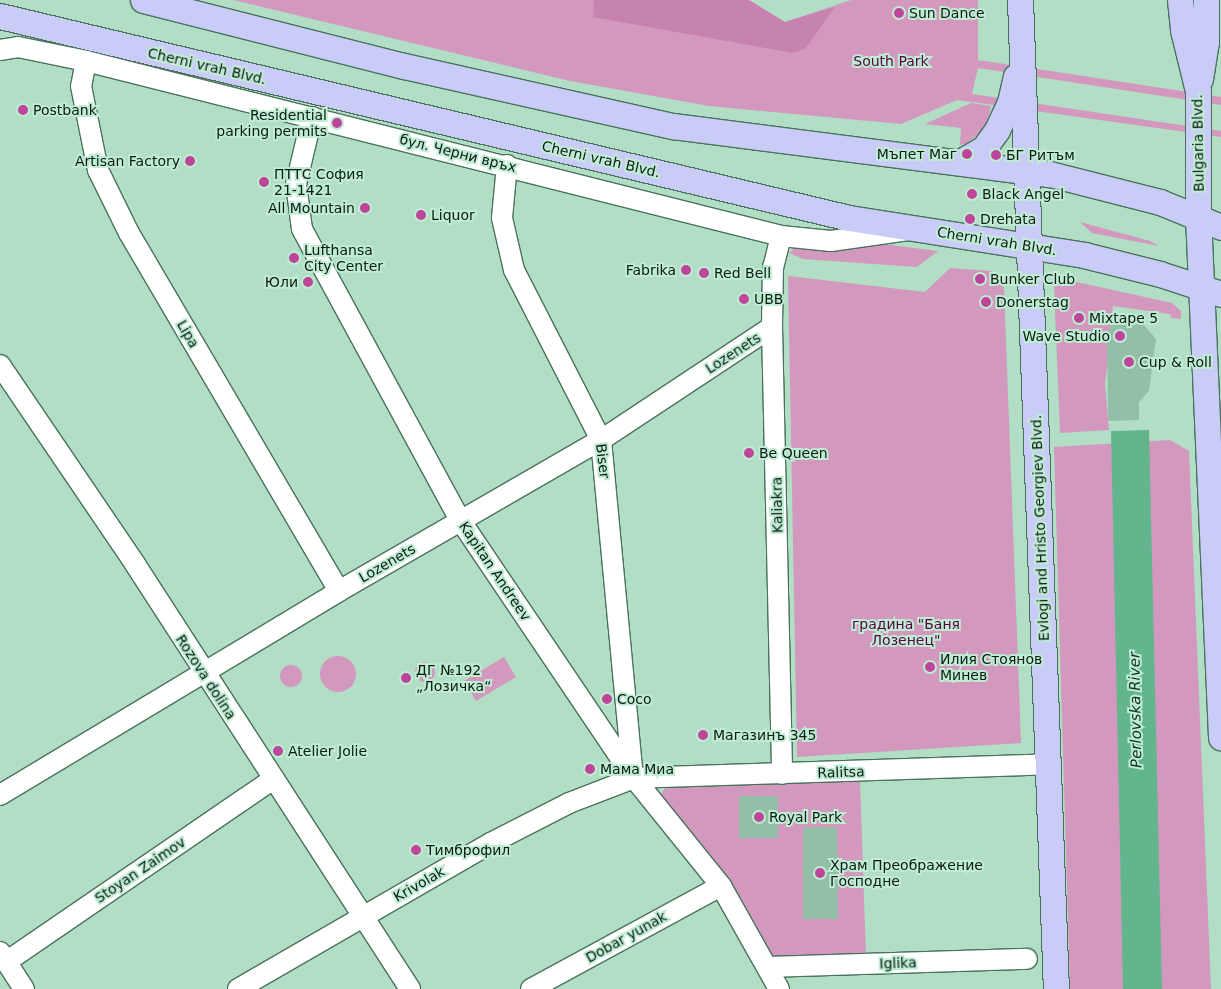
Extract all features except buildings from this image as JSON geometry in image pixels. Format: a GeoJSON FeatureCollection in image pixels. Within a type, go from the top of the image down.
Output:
{"type":"FeatureCollection","features":[{"type":"Feature","properties":{"kind":"main road"},"geometry":{"type":"LineString","coordinates":[[143,0],[404,66],[673,126],[1029,170],[1111,187],[1198,216],[1221,227]]}},
{"type":"Feature","properties":{"kind":"main road"},"geometry":{"type":"LineString","coordinates":[[1020,0],[1020,58],[1029,170],[1030,246]]}},
{"type":"Feature","properties":{"kind":"main road","name":"Bulgaria Blvd."},"geometry":{"type":"LineString","coordinates":[[1180,0],[1198,91],[1198,216],[1212,291]]}},
{"type":"Feature","properties":{"kind":"main road"},"geometry":{"type":"LineString","coordinates":[[1198,91],[1206,42],[1206,0]]}},
{"type":"Feature","properties":{"kind":"main road","name":"Cherni vrah Blvd."},"geometry":{"type":"LineString","coordinates":[[0,16],[799,206],[1114,262],[1212,291]]}},
{"type":"Feature","properties":{"kind":"main road"},"geometry":{"type":"LineString","coordinates":[[960,162],[984,148],[997,130],[1010,102],[1020,58]]}},
{"type":"Feature","properties":{"kind":"main road","name":"Evlogi and Hristo Georgiev Blvd."},"geometry":{"type":"LineString","coordinates":[[1030,246],[1056,989]]}},
{"type":"Feature","properties":{"kind":"main road"},"geometry":{"type":"LineString","coordinates":[[1212,291],[1221,737]]}},
{"type":"Feature","properties":{"kind":"street","name":"бул. Черни връх"},"geometry":{"type":"LineString","coordinates":[[0,50],[18,47],[86,61],[507,165],[781,236],[831,241],[873,238],[918,228]]}},
{"type":"Feature","properties":{"kind":"street","name":"Lipa"},"geometry":{"type":"LineString","coordinates":[[86,61],[81,86],[98,170],[129,233],[339,591]]}},
{"type":"Feature","properties":{"kind":"street","name":"Kapitan Andreev"},"geometry":{"type":"LineString","coordinates":[[312,117],[296,184],[302,229],[460,520],[634,778],[721,886],[769,967],[779,989]]}},
{"type":"Feature","properties":{"kind":"street","name":"Biser"},"geometry":{"type":"LineString","coordinates":[[507,165],[502,218],[514,270],[601,440],[634,778]]}},
{"type":"Feature","properties":{"kind":"street","name":"Kaliakra"},"geometry":{"type":"LineString","coordinates":[[781,236],[773,267],[772,327],[782,774]]}},
{"type":"Feature","properties":{"kind":"street","name":"Lozenets"},"geometry":{"type":"LineString","coordinates":[[0,795],[204,675],[339,591],[601,440],[772,327]]}},
{"type":"Feature","properties":{"kind":"street","name":"Rozova dolina"},"geometry":{"type":"LineString","coordinates":[[0,365],[135,564],[204,675],[364,915],[410,989]]}},
{"type":"Feature","properties":{"kind":"street","name":"Ralitsa"},"geometry":{"type":"LineString","coordinates":[[634,778],[1048,764]]}},
{"type":"Feature","properties":{"kind":"street","name":"Krivolak"},"geometry":{"type":"LineString","coordinates":[[238,989],[364,915],[560,808],[634,778]]}},
{"type":"Feature","properties":{"kind":"street","name":"Stoyan Zaimov"},"geometry":{"type":"LineString","coordinates":[[3,957],[273,779]]}},
{"type":"Feature","properties":{"kind":"street","name":"Dobar yunak"},"geometry":{"type":"LineString","coordinates":[[531,989],[721,886]]}},
{"type":"Feature","properties":{"kind":"street"},"geometry":{"type":"LineString","coordinates":[[3,957],[24,989]]}},
{"type":"Feature","properties":{"kind":"street","name":"Iglika"},"geometry":{"type":"LineString","coordinates":[[769,967],[1027,959]]}},
{"type":"Feature","properties":{"kind":"green space","name":"South Park"},"geometry":{"type":"Polygon","coordinates":[[[233,0],[749,0],[785,22],[851,0],[978,0],[978,60],[1221,97],[1221,105],[978,68],[972,94],[1221,131],[1221,137],[957,100],[901,124],[709,106],[570,81],[233,0]]]}},
{"type":"Feature","properties":{"kind":"green space"},"geometry":{"type":"Polygon","coordinates":[[[971,103],[991,106],[986,128],[967,143],[960,145],[961,128],[925,124],[971,103]]]}},
{"type":"Feature","properties":{"kind":"green space"},"geometry":{"type":"Polygon","coordinates":[[[1080,222],[1150,241],[1159,246],[1092,233],[1080,222]]]}},
{"type":"Feature","properties":{"kind":"green space"},"geometry":{"type":"Polygon","coordinates":[[[883,244],[938,251],[917,267],[803,259],[789,253],[796,247],[883,244]]]}},
{"type":"Feature","properties":{"kind":"green space","name":"градина \"Баня Лозенец\""},"geometry":{"type":"Polygon","coordinates":[[[950,268],[991,271],[1004,287],[1021,743],[797,757],[788,276],[925,292],[950,268]]]}},
{"type":"Feature","properties":{"kind":"green space"},"geometry":{"type":"Polygon","coordinates":[[[1063,279],[1172,303],[1181,311],[1181,319],[1171,318],[1170,314],[1113,306],[1105,385],[1109,430],[1060,433],[1054,285],[1063,279]]]}},
{"type":"Feature","properties":{"kind":"green space"},"geometry":{"type":"Polygon","coordinates":[[[1170,440],[1189,451],[1211,989],[1070,989],[1054,447],[1170,440]]]}},
{"type":"Feature","properties":{"kind":"green space"},"geometry":{"type":"Polygon","coordinates":[[[338,656],[345,657],[351,661],[355,667],[355,681],[351,687],[345,691],[338,692],[331,691],[325,687],[321,681],[320,674],[321,667],[325,661],[331,657],[338,656]]]}},
{"type":"Feature","properties":{"kind":"green space"},"geometry":{"type":"Polygon","coordinates":[[[504,657],[516,677],[476,701],[464,681],[504,657]]]}},
{"type":"Feature","properties":{"kind":"green space"},"geometry":{"type":"Polygon","coordinates":[[[425,662],[432,665],[435,672],[432,679],[425,682],[418,679],[415,672],[418,665],[425,662]]]}},
{"type":"Feature","properties":{"kind":"green space"},"geometry":{"type":"Polygon","coordinates":[[[291,665],[299,668],[302,676],[299,684],[291,687],[283,684],[280,676],[283,668],[291,665]]]}},
{"type":"Feature","properties":{"kind":"green space"},"geometry":{"type":"Polygon","coordinates":[[[860,779],[866,956],[771,957],[659,798],[667,784],[860,779]]]}},
{"type":"Feature","properties":{"kind":"shaded area"},"geometry":{"type":"Polygon","coordinates":[[[594,0],[749,0],[785,22],[835,7],[806,48],[793,53],[593,17],[594,0]]]}},
{"type":"Feature","properties":{"kind":"water","name":"Perlovska River"},"geometry":{"type":"Polygon","coordinates":[[[1149,430],[1162,989],[1123,989],[1111,431],[1149,430]]]}},
{"type":"Feature","properties":{"kind":"place","name":"Sun Dance"},"geometry":{"type":"Point","coordinates":[899,13]}},
{"type":"Feature","properties":{"kind":"place","name":"Postbank"},"geometry":{"type":"Point","coordinates":[23,110]}},
{"type":"Feature","properties":{"kind":"place","name":"Residential parking permits"},"geometry":{"type":"Point","coordinates":[337,123]}},
{"type":"Feature","properties":{"kind":"place","name":"Мъпет Маг"},"geometry":{"type":"Point","coordinates":[967,154]}},
{"type":"Feature","properties":{"kind":"place","name":"БГ Ритъм"},"geometry":{"type":"Point","coordinates":[996,155]}},
{"type":"Feature","properties":{"kind":"place","name":"Artisan Factory"},"geometry":{"type":"Point","coordinates":[190,161]}},
{"type":"Feature","properties":{"kind":"place","name":"ПТТС София 21-1421"},"geometry":{"type":"Point","coordinates":[264,182]}},
{"type":"Feature","properties":{"kind":"place","name":"Black Angel"},"geometry":{"type":"Point","coordinates":[972,194]}},
{"type":"Feature","properties":{"kind":"place","name":"All Mountain"},"geometry":{"type":"Point","coordinates":[365,208]}},
{"type":"Feature","properties":{"kind":"place","name":"Liquor"},"geometry":{"type":"Point","coordinates":[421,215]}},
{"type":"Feature","properties":{"kind":"place","name":"Drehata"},"geometry":{"type":"Point","coordinates":[970,219]}},
{"type":"Feature","properties":{"kind":"place","name":"Lufthansa City Center"},"geometry":{"type":"Point","coordinates":[294,258]}},
{"type":"Feature","properties":{"kind":"place","name":"Fabrika"},"geometry":{"type":"Point","coordinates":[686,270]}},
{"type":"Feature","properties":{"kind":"place","name":"Red Bell"},"geometry":{"type":"Point","coordinates":[704,273]}},
{"type":"Feature","properties":{"kind":"place","name":"Bunker Club"},"geometry":{"type":"Point","coordinates":[980,279]}},
{"type":"Feature","properties":{"kind":"place","name":"Юли"},"geometry":{"type":"Point","coordinates":[308,282]}},
{"type":"Feature","properties":{"kind":"place","name":"UBB"},"geometry":{"type":"Point","coordinates":[744,299]}},
{"type":"Feature","properties":{"kind":"place","name":"Donerstag"},"geometry":{"type":"Point","coordinates":[986,302]}},
{"type":"Feature","properties":{"kind":"place","name":"Mixtape 5"},"geometry":{"type":"Point","coordinates":[1079,318]}},
{"type":"Feature","properties":{"kind":"place","name":"Wave Studio"},"geometry":{"type":"Point","coordinates":[1120,336]}},
{"type":"Feature","properties":{"kind":"place","name":"Cup & Roll"},"geometry":{"type":"Point","coordinates":[1129,362]}},
{"type":"Feature","properties":{"kind":"place","name":"Be Queen"},"geometry":{"type":"Point","coordinates":[749,453]}},
{"type":"Feature","properties":{"kind":"place","name":"Илия Стоянов Минев"},"geometry":{"type":"Point","coordinates":[930,667]}},
{"type":"Feature","properties":{"kind":"place","name":"ДГ №192 „Лозичка“"},"geometry":{"type":"Point","coordinates":[406,678]}},
{"type":"Feature","properties":{"kind":"place","name":"Coco"},"geometry":{"type":"Point","coordinates":[607,699]}},
{"type":"Feature","properties":{"kind":"place","name":"Магазинъ 345"},"geometry":{"type":"Point","coordinates":[703,735]}},
{"type":"Feature","properties":{"kind":"place","name":"Atelier Jolie"},"geometry":{"type":"Point","coordinates":[278,751]}},
{"type":"Feature","properties":{"kind":"place","name":"Мама Миа"},"geometry":{"type":"Point","coordinates":[590,769]}},
{"type":"Feature","properties":{"kind":"place","name":"Royal Park"},"geometry":{"type":"Point","coordinates":[759,817]}},
{"type":"Feature","properties":{"kind":"place","name":"Тимброфил"},"geometry":{"type":"Point","coordinates":[416,850]}},
{"type":"Feature","properties":{"kind":"place","name":"Храм Преображение Господне"},"geometry":{"type":"Point","coordinates":[820,873]}}]}
